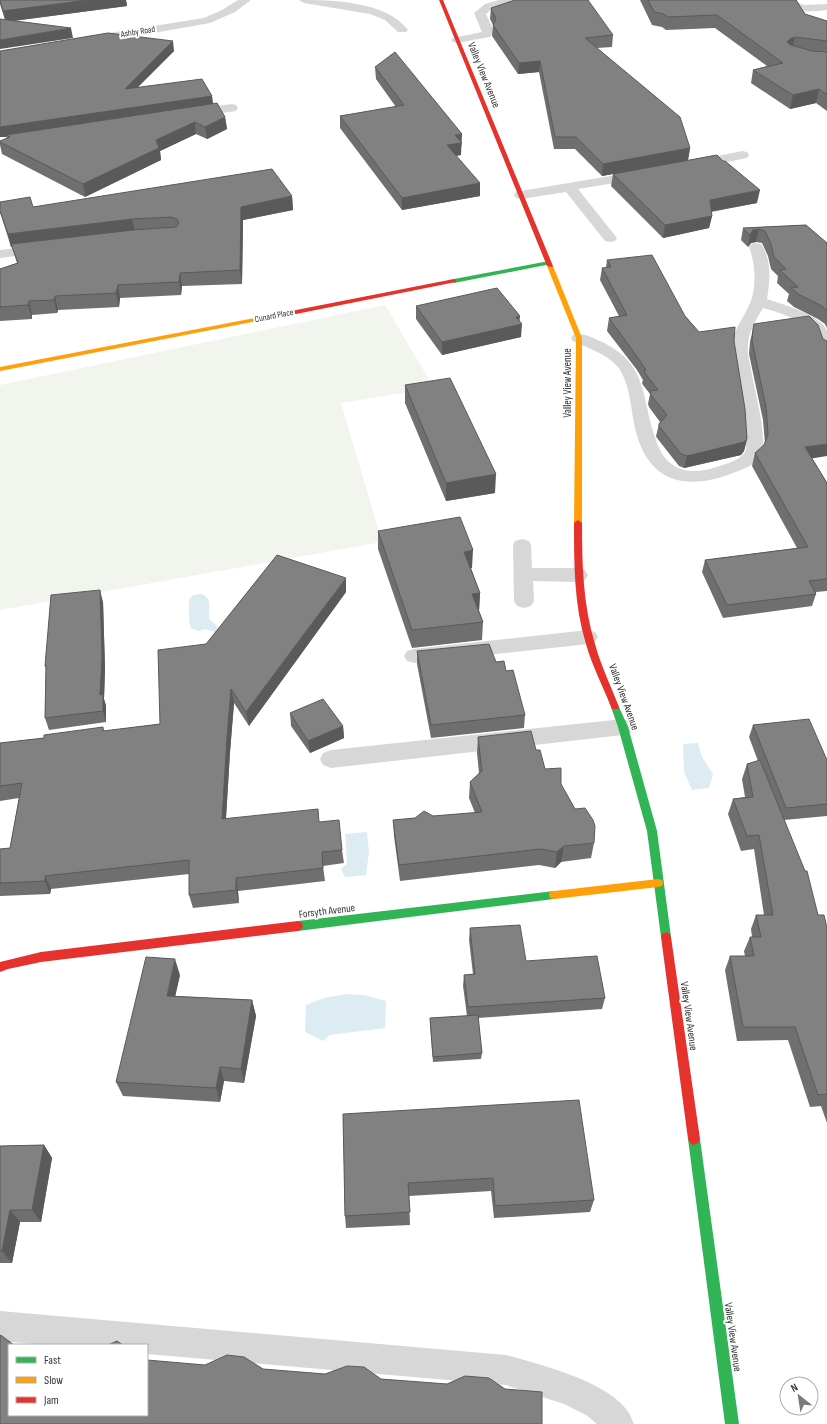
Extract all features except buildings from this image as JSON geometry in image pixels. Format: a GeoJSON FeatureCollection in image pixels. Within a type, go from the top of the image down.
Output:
{"type":"FeatureCollection","features":[{"type":"Feature","properties":{"kind":"street","name":"Ashby Road"},"geometry":{"type":"LineString","coordinates":[[76,42],[206,21],[219,17],[245,0]]}},
{"type":"Feature","properties":{"kind":"street","name":"Valley View Avenue"},"geometry":{"type":"LineString","coordinates":[[441,0],[579,338],[578,575],[580,596],[588,637],[623,727],[652,831],[732,1424]]}},
{"type":"Feature","properties":{"kind":"street","name":"Cunard Place"},"geometry":{"type":"LineString","coordinates":[[0,369],[548,264]]}},
{"type":"Feature","properties":{"kind":"street","name":"Forsyth Avenue"},"geometry":{"type":"LineString","coordinates":[[0,967],[41,957],[658,883]]}},
{"type":"Feature","properties":{"kind":"lane"},"geometry":{"type":"LineString","coordinates":[[304,0],[374,11],[389,18],[402,30]]}},
{"type":"Feature","properties":{"kind":"lane"},"geometry":{"type":"LineString","coordinates":[[457,40],[486,35],[488,31],[480,13],[489,6],[511,0]]}},
{"type":"Feature","properties":{"kind":"lane"},"geometry":{"type":"LineString","coordinates":[[783,0],[789,5],[803,9],[827,7]]}},
{"type":"Feature","properties":{"kind":"lane"},"geometry":{"type":"LineString","coordinates":[[817,0],[827,7]]}},
{"type":"Feature","properties":{"kind":"lane"},"geometry":{"type":"LineString","coordinates":[[179,115],[232,108]]}},
{"type":"Feature","properties":{"kind":"lane"},"geometry":{"type":"LineString","coordinates":[[680,167],[742,155]]}},
{"type":"Feature","properties":{"kind":"lane"},"geometry":{"type":"LineString","coordinates":[[521,196],[649,173]]}},
{"type":"Feature","properties":{"kind":"lane"},"geometry":{"type":"LineString","coordinates":[[569,187],[610,238]]}},
{"type":"Feature","properties":{"kind":"lane"},"geometry":{"type":"LineString","coordinates":[[0,254],[53,247]]}},
{"type":"Feature","properties":{"kind":"lane"},"geometry":{"type":"LineString","coordinates":[[579,338],[608,352],[623,362],[628,369],[636,394],[644,434],[652,452],[661,464],[682,476],[698,477],[734,467],[747,460],[754,452],[754,432],[744,379],[740,344],[742,330],[759,301],[761,261],[756,247]]}},
{"type":"Feature","properties":{"kind":"lane"},"geometry":{"type":"LineString","coordinates":[[759,301],[796,314],[810,323],[823,336],[827,348]]}},
{"type":"Feature","properties":{"kind":"lane"},"geometry":{"type":"LineString","coordinates":[[522,546],[524,601]]}},
{"type":"Feature","properties":{"kind":"lane"},"geometry":{"type":"LineString","coordinates":[[524,574],[578,575]]}},
{"type":"Feature","properties":{"kind":"lane"},"geometry":{"type":"LineString","coordinates":[[414,656],[588,637]]}},
{"type":"Feature","properties":{"kind":"lane"},"geometry":{"type":"LineString","coordinates":[[331,759],[623,727]]}},
{"type":"Feature","properties":{"kind":"lane"},"geometry":{"type":"LineString","coordinates":[[0,1326],[506,1370],[574,1391],[612,1415],[618,1424]]}},
{"type":"Feature","properties":{"kind":"shaded area"},"geometry":{"type":"Polygon","coordinates":[[[385,305],[434,388],[341,403],[382,542],[0,610],[0,385],[385,305]]]}},
{"type":"Feature","properties":{"kind":"shaded area"},"geometry":{"type":"Polygon","coordinates":[[[202,594],[209,601],[209,619],[217,626],[215,632],[205,629],[198,631],[191,628],[189,621],[189,600],[193,595],[202,594]]]}},
{"type":"Feature","properties":{"kind":"shaded area"},"geometry":{"type":"Polygon","coordinates":[[[698,743],[702,757],[713,774],[709,788],[692,790],[684,772],[683,744],[698,743]]]}},
{"type":"Feature","properties":{"kind":"shaded area"},"geometry":{"type":"Polygon","coordinates":[[[367,832],[369,852],[366,875],[345,877],[341,869],[347,864],[345,834],[367,832]]]}},
{"type":"Feature","properties":{"kind":"shaded area"},"geometry":{"type":"Polygon","coordinates":[[[346,994],[364,995],[386,1001],[385,1028],[330,1035],[323,1041],[305,1032],[306,1005],[324,998],[346,994]]]}},
{"type":"Feature","properties":{"kind":"traffic: fast"},"geometry":{"type":"LineString","coordinates":[[454,281],[549,263]]}},
{"type":"Feature","properties":{"kind":"traffic: fast"},"geometry":{"type":"LineString","coordinates":[[615,707],[623,727],[652,831],[666,937]]}},
{"type":"Feature","properties":{"kind":"traffic: fast"},"geometry":{"type":"LineString","coordinates":[[298,926],[554,895]]}},
{"type":"Feature","properties":{"kind":"traffic: fast"},"geometry":{"type":"LineString","coordinates":[[694,1139],[732,1424]]}},
{"type":"Feature","properties":{"kind":"traffic: slow"},"geometry":{"type":"LineString","coordinates":[[550,266],[579,338],[578,523]]}},
{"type":"Feature","properties":{"kind":"traffic: slow"},"geometry":{"type":"LineString","coordinates":[[0,369],[286,314]]}},
{"type":"Feature","properties":{"kind":"traffic: slow"},"geometry":{"type":"LineString","coordinates":[[554,895],[658,883]]}},
{"type":"Feature","properties":{"kind":"traffic: jam"},"geometry":{"type":"LineString","coordinates":[[441,0],[550,266]]}},
{"type":"Feature","properties":{"kind":"traffic: jam"},"geometry":{"type":"LineString","coordinates":[[286,314],[454,281]]}},
{"type":"Feature","properties":{"kind":"traffic: jam"},"geometry":{"type":"LineString","coordinates":[[578,523],[579,580],[582,608],[590,644],[615,707]]}},
{"type":"Feature","properties":{"kind":"traffic: jam"},"geometry":{"type":"LineString","coordinates":[[0,967],[7,964],[41,957],[298,926]]}},
{"type":"Feature","properties":{"kind":"traffic: jam"},"geometry":{"type":"LineString","coordinates":[[666,937],[694,1139]]}}]}
